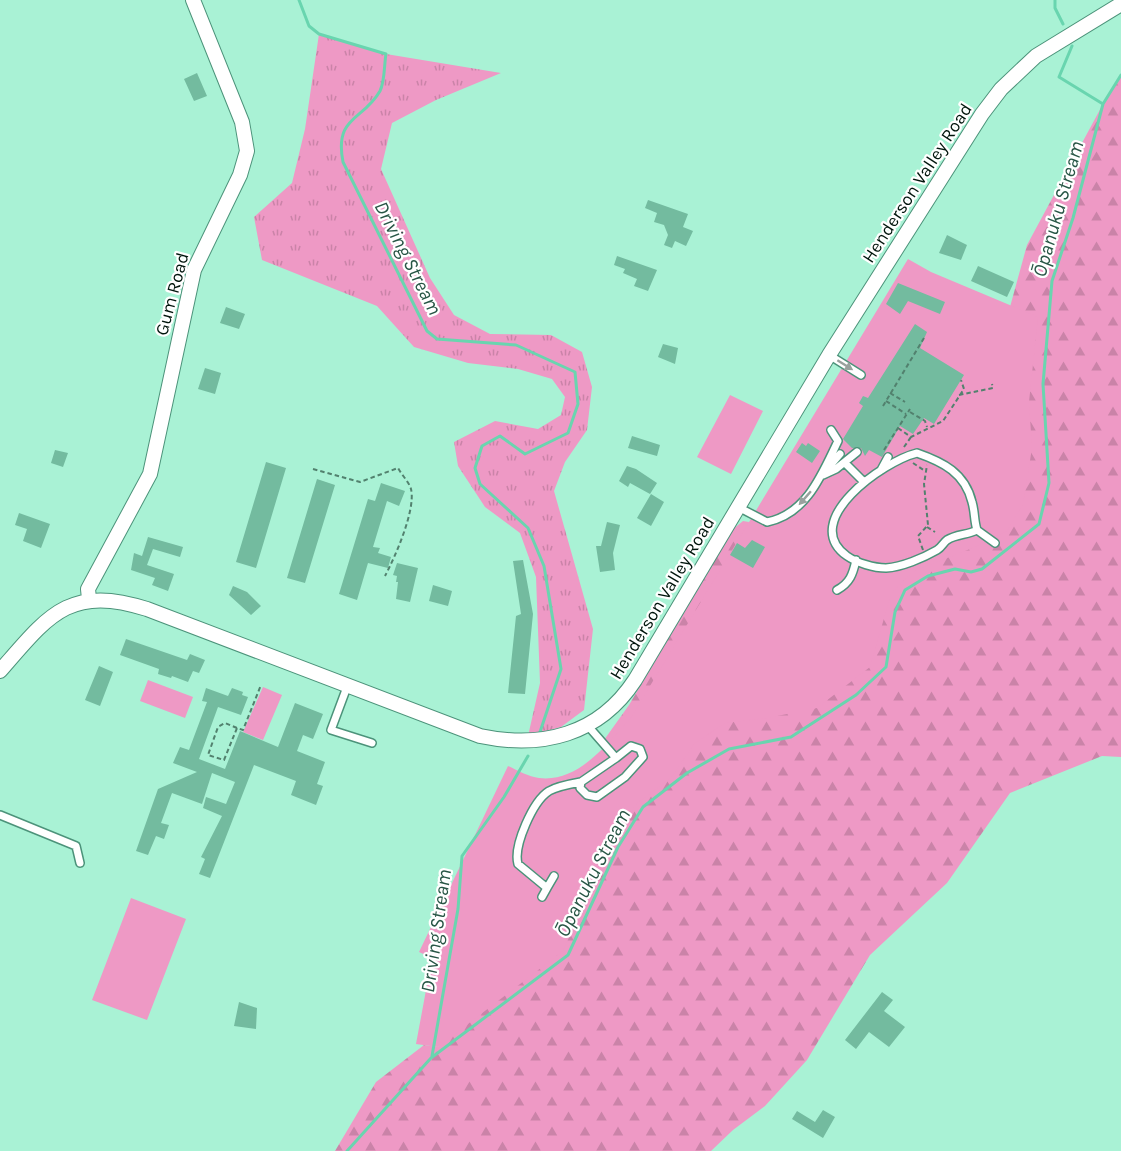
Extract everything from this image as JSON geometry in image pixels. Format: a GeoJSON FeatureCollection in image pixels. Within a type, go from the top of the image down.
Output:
{"type":"FeatureCollection","features":[{"type":"Feature","properties":{"kind":"street","name":"Gum Road"},"geometry":{"type":"LineString","coordinates":[[89,599],[88,589],[150,474],[194,270],[240,175],[247,151],[242,122],[193,0]]}},
{"type":"Feature","properties":{"kind":"street","name":"Henderson Valley Road"},"geometry":{"type":"LineString","coordinates":[[0,671],[53,616],[89,599],[112,600],[147,609],[448,726],[496,740],[548,740],[588,726],[627,693],[829,355],[1001,88],[1050,46],[1121,4]]}},
{"type":"Feature","properties":{"kind":"lane"},"geometry":{"type":"LineString","coordinates":[[829,355],[861,375]]}},
{"type":"Feature","properties":{"kind":"lane"},"geometry":{"type":"LineString","coordinates":[[824,475],[838,441],[831,430]]}},
{"type":"Feature","properties":{"kind":"lane"},"geometry":{"type":"LineString","coordinates":[[824,475],[845,463],[857,452]]}},
{"type":"Feature","properties":{"kind":"lane"},"geometry":{"type":"LineString","coordinates":[[977,531],[946,540],[934,551],[896,567],[873,567],[856,560],[837,547],[831,530],[840,509],[863,481],[917,453],[942,462],[958,474],[968,489],[977,531],[995,543]]}},
{"type":"Feature","properties":{"kind":"lane"},"geometry":{"type":"LineString","coordinates":[[738,507],[767,522],[785,516],[794,510],[840,454]]}},
{"type":"Feature","properties":{"kind":"lane"},"geometry":{"type":"LineString","coordinates":[[882,470],[885,456]]}},
{"type":"Feature","properties":{"kind":"lane"},"geometry":{"type":"LineString","coordinates":[[845,463],[863,481]]}},
{"type":"Feature","properties":{"kind":"lane"},"geometry":{"type":"LineString","coordinates":[[837,590],[852,577],[856,560]]}},
{"type":"Feature","properties":{"kind":"lane"},"geometry":{"type":"LineString","coordinates":[[347,687],[331,730],[372,743]]}},
{"type":"Feature","properties":{"kind":"lane"},"geometry":{"type":"LineString","coordinates":[[588,726],[616,758]]}},
{"type":"Feature","properties":{"kind":"lane"},"geometry":{"type":"LineString","coordinates":[[547,888],[518,864],[518,845],[541,797],[550,790],[581,782],[631,746],[640,749],[643,757],[625,777],[597,797],[587,795],[580,788],[581,782]]}},
{"type":"Feature","properties":{"kind":"lane"},"geometry":{"type":"LineString","coordinates":[[0,815],[76,846],[80,863]]}},
{"type":"Feature","properties":{"kind":"lane"},"geometry":{"type":"LineString","coordinates":[[542,897],[554,876]]}},
{"type":"Feature","properties":{"kind":"path"},"geometry":{"type":"LineString","coordinates":[[883,406],[924,338]]}},
{"type":"Feature","properties":{"kind":"path"},"geometry":{"type":"LineString","coordinates":[[898,428],[911,437],[943,421],[963,388],[961,380]]}},
{"type":"Feature","properties":{"kind":"path"},"geometry":{"type":"LineString","coordinates":[[959,395],[993,387],[992,384]]}},
{"type":"Feature","properties":{"kind":"path"},"geometry":{"type":"LineString","coordinates":[[890,393],[905,402]]}},
{"type":"Feature","properties":{"kind":"path"},"geometry":{"type":"LineString","coordinates":[[886,401],[906,414]]}},
{"type":"Feature","properties":{"kind":"path"},"geometry":{"type":"LineString","coordinates":[[885,456],[898,428],[910,410],[925,421],[927,427]]}},
{"type":"Feature","properties":{"kind":"path"},"geometry":{"type":"LineString","coordinates":[[909,460],[925,471]]}},
{"type":"Feature","properties":{"kind":"path"},"geometry":{"type":"LineString","coordinates":[[927,527],[925,471],[929,460]]}},
{"type":"Feature","properties":{"kind":"path"},"geometry":{"type":"LineString","coordinates":[[313,469],[360,482],[398,468],[411,489],[409,515],[396,555],[385,576]]}},
{"type":"Feature","properties":{"kind":"path"},"geometry":{"type":"LineString","coordinates":[[927,527],[935,532]]}},
{"type":"Feature","properties":{"kind":"path"},"geometry":{"type":"LineString","coordinates":[[920,544],[918,535],[927,527]]}},
{"type":"Feature","properties":{"kind":"path"},"geometry":{"type":"LineString","coordinates":[[237,728],[224,760],[208,755],[218,727],[225,723],[243,730],[261,685]]}},
{"type":"Feature","properties":{"kind":"green space"},"geometry":{"type":"Polygon","coordinates":[[[319,34],[386,54],[501,73],[436,100],[392,123],[381,169],[430,278],[454,315],[490,334],[551,335],[582,352],[592,387],[587,430],[565,462],[554,491],[593,629],[584,710],[561,727],[528,736],[540,683],[536,577],[520,533],[485,507],[458,466],[454,442],[495,421],[538,429],[561,415],[565,397],[552,379],[518,369],[468,363],[414,347],[377,306],[262,260],[254,217],[292,183],[305,129],[319,34]]]}},
{"type":"Feature","properties":{"kind":"green space"},"geometry":{"type":"Polygon","coordinates":[[[1121,75],[1121,757],[1102,756],[1010,793],[947,883],[870,955],[807,1060],[765,1106],[733,1130],[711,1151],[335,1151],[376,1082],[424,1045],[438,1047],[574,883],[1010,307],[1027,245],[1121,75]]]}},
{"type":"Feature","properties":{"kind":"green space"},"geometry":{"type":"Polygon","coordinates":[[[908,259],[931,272],[1038,317],[1029,402],[1032,448],[1023,504],[1007,531],[975,547],[912,572],[891,594],[870,667],[817,708],[767,718],[725,723],[694,744],[671,778],[637,803],[630,813],[606,854],[563,951],[438,1047],[416,1044],[432,958],[419,952],[508,766],[539,778],[553,778],[566,774],[590,760],[630,719],[908,259]]]}},
{"type":"Feature","properties":{"kind":"green space"},"geometry":{"type":"Polygon","coordinates":[[[730,395],[763,411],[731,474],[697,457],[730,395]]]}},
{"type":"Feature","properties":{"kind":"green space"},"geometry":{"type":"Polygon","coordinates":[[[743,521],[749,522],[732,602],[609,745],[604,740],[629,705],[732,530],[743,521]]]}},
{"type":"Feature","properties":{"kind":"green space"},"geometry":{"type":"Polygon","coordinates":[[[148,680],[193,697],[185,718],[140,701],[148,680]]]}},
{"type":"Feature","properties":{"kind":"green space"},"geometry":{"type":"Polygon","coordinates":[[[263,687],[282,695],[263,740],[243,732],[263,687]]]}},
{"type":"Feature","properties":{"kind":"green space"},"geometry":{"type":"Polygon","coordinates":[[[131,898],[186,919],[147,1020],[92,1000],[131,898]]]}},
{"type":"Feature","properties":{"kind":"building"},"geometry":{"type":"Polygon","coordinates":[[[197,73],[207,96],[194,101],[184,79],[197,73]]]}},
{"type":"Feature","properties":{"kind":"building"},"geometry":{"type":"Polygon","coordinates":[[[648,200],[688,214],[683,227],[693,231],[686,246],[675,241],[672,248],[664,245],[668,235],[664,225],[654,222],[657,213],[645,208],[648,200]]]}},
{"type":"Feature","properties":{"kind":"building"},"geometry":{"type":"Polygon","coordinates":[[[947,235],[967,245],[961,260],[939,253],[947,235]]]}},
{"type":"Feature","properties":{"kind":"building"},"geometry":{"type":"Polygon","coordinates":[[[617,256],[657,270],[648,291],[634,286],[637,279],[623,273],[625,269],[614,265],[617,256]]]}},
{"type":"Feature","properties":{"kind":"building"},"geometry":{"type":"Polygon","coordinates":[[[978,266],[1014,282],[1007,297],[971,281],[978,266]]]}},
{"type":"Feature","properties":{"kind":"building"},"geometry":{"type":"Polygon","coordinates":[[[898,283],[945,302],[940,314],[908,301],[900,314],[886,304],[898,283]]]}},
{"type":"Feature","properties":{"kind":"building"},"geometry":{"type":"Polygon","coordinates":[[[226,307],[245,314],[239,329],[220,323],[226,307]]]}},
{"type":"Feature","properties":{"kind":"building"},"geometry":{"type":"Polygon","coordinates":[[[915,324],[927,332],[920,348],[964,375],[934,424],[924,418],[913,434],[900,426],[882,457],[869,450],[865,456],[861,448],[852,448],[843,439],[863,406],[859,403],[863,396],[868,398],[915,324]]]}},
{"type":"Feature","properties":{"kind":"building"},"geometry":{"type":"Polygon","coordinates":[[[663,344],[678,348],[675,364],[658,357],[663,344]]]}},
{"type":"Feature","properties":{"kind":"building"},"geometry":{"type":"Polygon","coordinates":[[[205,368],[221,373],[215,394],[198,389],[205,368]]]}},
{"type":"Feature","properties":{"kind":"building"},"geometry":{"type":"Polygon","coordinates":[[[632,436],[660,445],[657,456],[628,448],[632,436]]]}},
{"type":"Feature","properties":{"kind":"building"},"geometry":{"type":"Polygon","coordinates":[[[802,443],[806,446],[808,443],[820,451],[812,463],[796,452],[802,443]]]}},
{"type":"Feature","properties":{"kind":"building"},"geometry":{"type":"Polygon","coordinates":[[[55,450],[68,453],[63,467],[51,463],[55,450]]]}},
{"type":"Feature","properties":{"kind":"building"},"geometry":{"type":"Polygon","coordinates":[[[266,462],[286,468],[256,568],[236,562],[266,462]]]}},
{"type":"Feature","properties":{"kind":"building"},"geometry":{"type":"Polygon","coordinates":[[[627,466],[636,469],[657,483],[650,494],[630,483],[628,487],[619,481],[627,466]]]}},
{"type":"Feature","properties":{"kind":"building"},"geometry":{"type":"Polygon","coordinates":[[[317,479],[335,485],[305,583],[287,578],[317,479]]]}},
{"type":"Feature","properties":{"kind":"building"},"geometry":{"type":"Polygon","coordinates":[[[381,483],[405,491],[399,506],[387,501],[373,547],[380,548],[378,553],[391,557],[388,568],[368,563],[357,600],[339,594],[368,499],[375,501],[381,483]]]}},
{"type":"Feature","properties":{"kind":"building"},"geometry":{"type":"Polygon","coordinates":[[[651,494],[664,502],[651,526],[637,518],[651,494]]]}},
{"type":"Feature","properties":{"kind":"building"},"geometry":{"type":"Polygon","coordinates":[[[19,513],[50,524],[41,548],[23,541],[27,529],[15,525],[19,513]]]}},
{"type":"Feature","properties":{"kind":"building"},"geometry":{"type":"Polygon","coordinates":[[[607,522],[620,525],[613,553],[615,570],[600,572],[596,546],[601,546],[607,522]]]}},
{"type":"Feature","properties":{"kind":"building"},"geometry":{"type":"Polygon","coordinates":[[[148,537],[183,547],[180,557],[153,549],[147,565],[174,574],[168,591],[152,585],[155,578],[131,570],[134,553],[142,556],[148,537]]]}},
{"type":"Feature","properties":{"kind":"building"},"geometry":{"type":"Polygon","coordinates":[[[752,540],[765,547],[753,568],[730,555],[737,543],[745,548],[752,540]]]}},
{"type":"Feature","properties":{"kind":"building"},"geometry":{"type":"Polygon","coordinates":[[[523,560],[533,614],[525,694],[508,693],[516,616],[521,614],[513,561],[523,560]]]}},
{"type":"Feature","properties":{"kind":"building"},"geometry":{"type":"Polygon","coordinates":[[[397,563],[418,568],[410,602],[396,599],[398,582],[396,582],[397,576],[393,575],[397,563]]]}},
{"type":"Feature","properties":{"kind":"building"},"geometry":{"type":"Polygon","coordinates":[[[433,585],[452,591],[448,606],[429,601],[433,585]]]}},
{"type":"Feature","properties":{"kind":"building"},"geometry":{"type":"Polygon","coordinates":[[[233,586],[247,592],[261,606],[251,615],[229,595],[233,586]]]}},
{"type":"Feature","properties":{"kind":"building"},"geometry":{"type":"Polygon","coordinates":[[[126,639],[187,660],[190,654],[205,660],[199,673],[193,671],[188,682],[172,676],[171,678],[158,674],[159,669],[120,655],[126,639]]]}},
{"type":"Feature","properties":{"kind":"building"},"geometry":{"type":"Polygon","coordinates":[[[99,666],[113,672],[100,706],[85,700],[99,666]]]}},
{"type":"Feature","properties":{"kind":"building"},"geometry":{"type":"Polygon","coordinates":[[[206,688],[228,696],[232,688],[243,692],[242,695],[248,697],[241,715],[218,707],[199,759],[225,769],[240,731],[278,747],[295,703],[323,714],[313,739],[303,735],[297,751],[325,762],[317,784],[323,786],[316,805],[291,795],[296,781],[254,765],[210,878],[199,874],[205,859],[201,857],[222,816],[203,808],[206,797],[226,804],[235,782],[212,773],[202,804],[172,793],[161,823],[169,825],[164,839],[156,836],[148,855],[136,851],[158,789],[197,772],[173,763],[180,747],[189,750],[207,702],[202,701],[206,688]]]}},
{"type":"Feature","properties":{"kind":"building"},"geometry":{"type":"Polygon","coordinates":[[[882,992],[893,1000],[884,1011],[905,1027],[889,1047],[869,1032],[856,1049],[845,1040],[882,992]]]}},
{"type":"Feature","properties":{"kind":"building"},"geometry":{"type":"Polygon","coordinates":[[[239,1002],[257,1008],[256,1029],[234,1026],[239,1002]]]}},
{"type":"Feature","properties":{"kind":"building"},"geometry":{"type":"Polygon","coordinates":[[[823,1110],[835,1117],[823,1138],[792,1119],[797,1111],[815,1122],[823,1110]]]}},
{"type":"Feature","properties":{"kind":"waterway","name":"Driving Stream"},"geometry":{"type":"LineString","coordinates":[[299,0],[309,26],[319,34],[386,54],[384,78],[380,91],[346,127],[341,147],[343,162],[427,331],[437,339],[516,345],[575,372],[578,404],[568,433],[525,454],[500,436],[482,446],[475,468],[480,484],[528,528],[544,566],[561,669],[540,732]]}},
{"type":"Feature","properties":{"kind":"waterway"},"geometry":{"type":"LineString","coordinates":[[1055,0],[1055,8],[1063,24]]}},
{"type":"Feature","properties":{"kind":"waterway"},"geometry":{"type":"LineString","coordinates":[[1072,46],[1059,77],[1103,104]]}},
{"type":"Feature","properties":{"kind":"waterway","name":"Ōpanuku Stream"},"geometry":{"type":"LineString","coordinates":[[347,1151],[431,1058],[568,955],[618,847],[643,807],[687,773],[729,749],[791,737],[856,695],[886,667],[895,612],[905,590],[928,576],[955,569],[971,572],[982,569],[1039,524],[1049,483],[1043,384],[1052,281],[1073,218],[1103,104],[1121,75]]}},
{"type":"Feature","properties":{"kind":"waterway","name":"Driving Stream"},"geometry":{"type":"LineString","coordinates":[[432,1056],[458,909],[462,856],[504,797],[528,756]]}}]}
